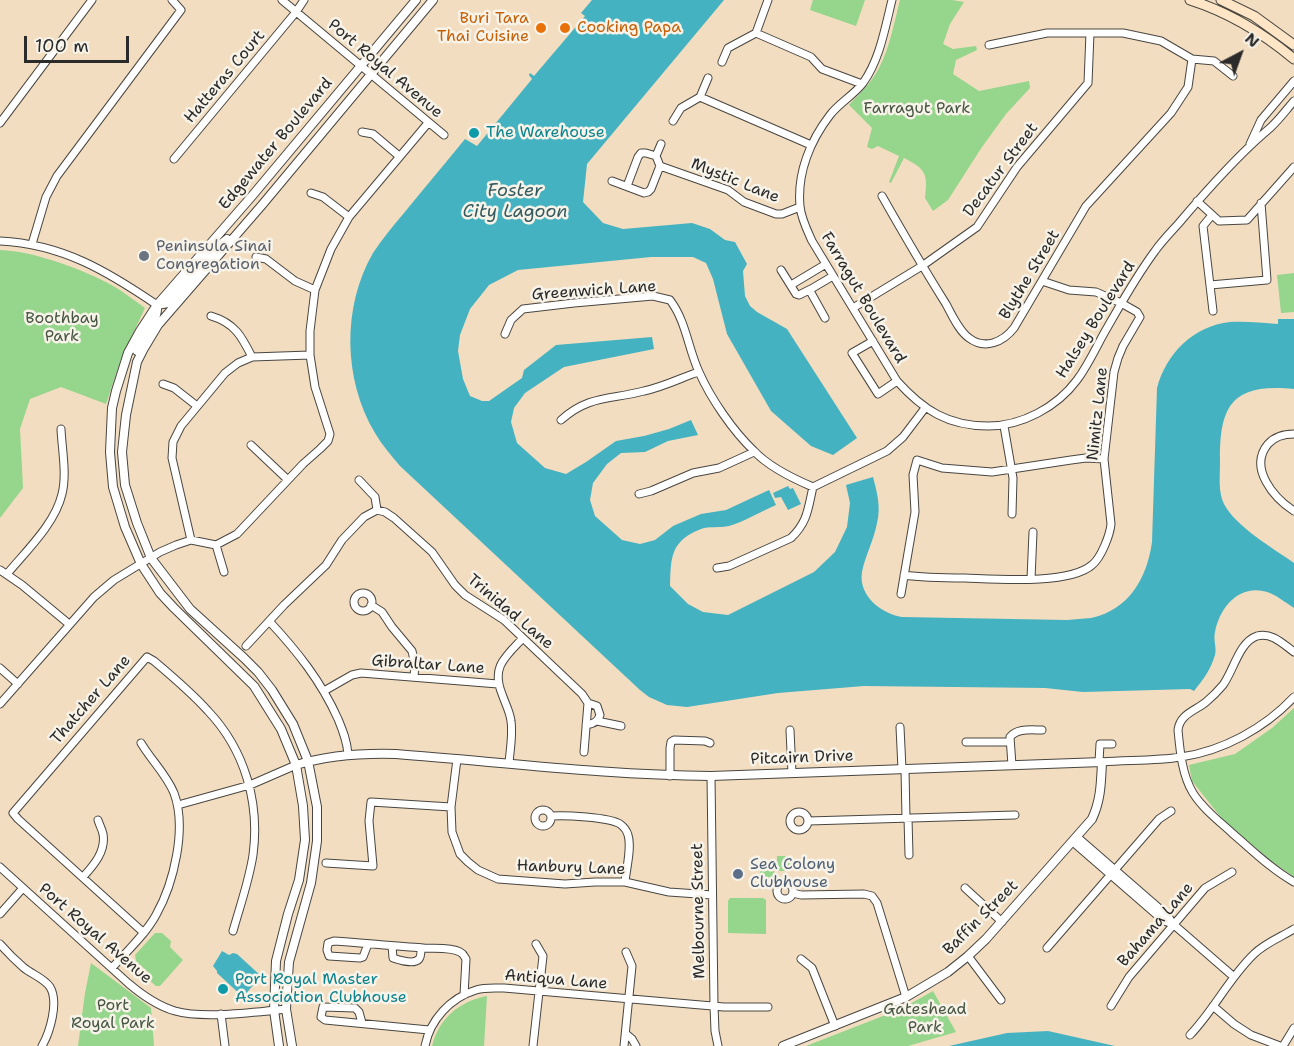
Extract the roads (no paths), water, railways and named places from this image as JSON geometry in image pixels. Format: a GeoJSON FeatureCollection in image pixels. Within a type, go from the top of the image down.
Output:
{"type":"FeatureCollection","features":[{"type":"Feature","properties":{"kind":"main road"},"geometry":{"type":"LineString","coordinates":[[1190,0],[1250,27],[1294,60]]}},
{"type":"Feature","properties":{"kind":"main road"},"geometry":{"type":"LineString","coordinates":[[1221,0],[1254,16],[1294,45]]}},
{"type":"Feature","properties":{"kind":"street"},"geometry":{"type":"LineString","coordinates":[[0,123],[92,0]]}},
{"type":"Feature","properties":{"kind":"street"},"geometry":{"type":"LineString","coordinates":[[32,244],[46,196],[57,176],[182,9],[172,0]]}},
{"type":"Feature","properties":{"kind":"street","name":"Port Royal Avenue"},"geometry":{"type":"LineString","coordinates":[[282,0],[444,135]]}},
{"type":"Feature","properties":{"kind":"street","name":"Hatteras Court"},"geometry":{"type":"LineString","coordinates":[[174,159],[304,0]]}},
{"type":"Feature","properties":{"kind":"street","name":"Edgewater Boulevard"},"geometry":{"type":"LineString","coordinates":[[279,1046],[274,1010],[276,961],[298,880],[305,840],[303,806],[296,765],[281,729],[262,696],[160,593],[141,564],[125,527],[113,487],[110,452],[111,420],[116,391],[128,353],[157,305],[252,196],[416,0]]}},
{"type":"Feature","properties":{"kind":"street","name":"Edgewater Boulevard"},"geometry":{"type":"LineString","coordinates":[[292,1046],[286,1009],[289,962],[311,883],[317,841],[317,807],[308,761],[293,724],[265,681],[244,658],[190,609],[151,558],[125,484],[122,452],[126,415],[137,362],[158,325],[433,0]]}},
{"type":"Feature","properties":{"kind":"street"},"geometry":{"type":"LineString","coordinates":[[722,62],[728,48],[756,33],[768,0]]}},
{"type":"Feature","properties":{"kind":"street","name":"Farragut Boulevard"},"geometry":{"type":"LineString","coordinates":[[892,0],[877,57],[862,84],[831,114],[810,145],[801,177],[800,207],[812,241],[897,381],[925,408]]}},
{"type":"Feature","properties":{"kind":"street"},"geometry":{"type":"LineString","coordinates":[[756,33],[812,57],[822,69],[862,84]]}},
{"type":"Feature","properties":{"kind":"street"},"geometry":{"type":"LineString","coordinates":[[989,45],[1047,33],[1123,33],[1161,41],[1192,59],[1214,61],[1233,76]]}},
{"type":"Feature","properties":{"kind":"street","name":"Decatur Street"},"geometry":{"type":"LineString","coordinates":[[853,308],[922,266],[977,227],[1017,166],[1088,84],[1090,33]]}},
{"type":"Feature","properties":{"kind":"street","name":"Blythe Street"},"geometry":{"type":"LineString","coordinates":[[882,196],[963,333],[977,343],[992,344],[1000,341],[1010,333],[1086,206],[1171,113],[1188,87],[1192,59]]}},
{"type":"Feature","properties":{"kind":"street"},"geometry":{"type":"LineString","coordinates":[[673,121],[681,108],[700,97],[708,78]]}},
{"type":"Feature","properties":{"kind":"street","name":"Halsey Boulevard"},"geometry":{"type":"LineString","coordinates":[[1249,146],[1261,120],[1294,81]]}},
{"type":"Feature","properties":{"kind":"street"},"geometry":{"type":"LineString","coordinates":[[700,97],[810,145]]}},
{"type":"Feature","properties":{"kind":"street","name":"Halsey Boulevard"},"geometry":{"type":"LineString","coordinates":[[925,408],[944,418],[964,424],[1004,426],[1045,409],[1062,397],[1078,379],[1121,303],[1155,250],[1197,201],[1249,146],[1271,127],[1294,100]]}},
{"type":"Feature","properties":{"kind":"street"},"geometry":{"type":"LineString","coordinates":[[0,704],[69,624],[94,597],[114,580],[176,544],[191,540],[216,545],[237,534],[327,441],[330,434],[315,387],[310,355],[315,290],[331,249],[349,217],[428,123]]}},
{"type":"Feature","properties":{"kind":"street"},"geometry":{"type":"LineString","coordinates":[[362,132],[373,134],[399,156]]}},
{"type":"Feature","properties":{"kind":"street"},"geometry":{"type":"LineString","coordinates":[[612,181],[644,193],[648,192],[660,166],[656,156],[661,144]]}},
{"type":"Feature","properties":{"kind":"street"},"geometry":{"type":"LineString","coordinates":[[627,186],[641,153],[656,156]]}},
{"type":"Feature","properties":{"kind":"street","name":"Mystic Lane"},"geometry":{"type":"LineString","coordinates":[[660,166],[728,190],[744,202],[776,214],[800,207]]}},
{"type":"Feature","properties":{"kind":"street"},"geometry":{"type":"LineString","coordinates":[[1197,201],[1219,221],[1246,220],[1294,167]]}},
{"type":"Feature","properties":{"kind":"street"},"geometry":{"type":"LineString","coordinates":[[310,194],[323,197],[349,217]]}},
{"type":"Feature","properties":{"kind":"street"},"geometry":{"type":"LineString","coordinates":[[1210,285],[1267,279],[1261,203]]}},
{"type":"Feature","properties":{"kind":"street"},"geometry":{"type":"LineString","coordinates":[[1212,215],[1203,226],[1213,311]]}},
{"type":"Feature","properties":{"kind":"street","name":"Edgewater Boulevard"},"geometry":{"type":"LineString","coordinates":[[157,305],[168,303],[216,248],[242,228]]}},
{"type":"Feature","properties":{"kind":"street"},"geometry":{"type":"LineString","coordinates":[[0,241],[32,244],[63,253],[94,266],[157,305]]}},
{"type":"Feature","properties":{"kind":"street"},"geometry":{"type":"LineString","coordinates":[[256,257],[266,259],[295,281],[315,290]]}},
{"type":"Feature","properties":{"kind":"street"},"geometry":{"type":"LineString","coordinates":[[791,285],[826,264]]}},
{"type":"Feature","properties":{"kind":"street"},"geometry":{"type":"LineString","coordinates":[[781,270],[796,294],[799,295],[833,276]]}},
{"type":"Feature","properties":{"kind":"street"},"geometry":{"type":"LineString","coordinates":[[1042,281],[1069,290],[1096,292],[1121,303]]}},
{"type":"Feature","properties":{"kind":"street"},"geometry":{"type":"LineString","coordinates":[[811,289],[812,296],[825,318]]}},
{"type":"Feature","properties":{"kind":"street","name":"Greenwich Lane"},"geometry":{"type":"LineString","coordinates":[[505,334],[511,320],[523,309],[653,296],[670,300],[678,310],[698,372],[723,415],[754,452],[789,476],[813,487]]}},
{"type":"Feature","properties":{"kind":"street","name":"Nimitz Lane"},"geometry":{"type":"LineString","coordinates":[[904,575],[1031,579],[1069,576],[1092,566],[1099,557],[1111,524],[1104,459],[1114,372],[1118,358],[1140,317],[1137,312],[1121,303]]}},
{"type":"Feature","properties":{"kind":"street","name":"Edgewater Boulevard"},"geometry":{"type":"LineString","coordinates":[[133,380],[130,368],[140,343],[157,313],[157,305]]}},
{"type":"Feature","properties":{"kind":"street"},"geometry":{"type":"LineString","coordinates":[[211,316],[223,320],[242,336],[252,357]]}},
{"type":"Feature","properties":{"kind":"street"},"geometry":{"type":"LineString","coordinates":[[873,341],[852,354],[878,394],[897,381]]}},
{"type":"Feature","properties":{"kind":"street"},"geometry":{"type":"LineString","coordinates":[[191,540],[173,465],[172,449],[176,434],[196,406],[230,368],[252,357],[310,355]]}},
{"type":"Feature","properties":{"kind":"street"},"geometry":{"type":"LineString","coordinates":[[561,420],[572,410],[588,402],[646,391],[698,372]]}},
{"type":"Feature","properties":{"kind":"street"},"geometry":{"type":"LineString","coordinates":[[163,384],[174,388],[196,406]]}},
{"type":"Feature","properties":{"kind":"street"},"geometry":{"type":"LineString","coordinates":[[717,568],[729,566],[790,538],[804,523],[813,487],[887,451],[903,437],[925,408]]}},
{"type":"Feature","properties":{"kind":"street"},"geometry":{"type":"LineString","coordinates":[[1004,426],[1013,478],[1012,514]]}},
{"type":"Feature","properties":{"kind":"street"},"geometry":{"type":"LineString","coordinates":[[7,574],[48,525],[60,502],[64,469],[61,429]]}},
{"type":"Feature","properties":{"kind":"street"},"geometry":{"type":"LineString","coordinates":[[1294,434],[1282,435],[1273,439],[1264,450],[1261,459],[1262,471],[1267,483],[1282,503],[1294,511]]}},
{"type":"Feature","properties":{"kind":"street"},"geometry":{"type":"LineString","coordinates":[[251,446],[288,480]]}},
{"type":"Feature","properties":{"kind":"street"},"geometry":{"type":"LineString","coordinates":[[639,494],[693,473],[719,468],[754,452]]}},
{"type":"Feature","properties":{"kind":"street"},"geometry":{"type":"LineString","coordinates":[[901,594],[915,512],[913,475],[917,459],[942,468],[992,471],[1086,458],[1104,459]]}},
{"type":"Feature","properties":{"kind":"street"},"geometry":{"type":"LineString","coordinates":[[246,646],[298,590],[318,574],[342,540],[364,517],[377,510],[375,497],[359,480]]}},
{"type":"Feature","properties":{"kind":"street","name":"Trinidad Lane"},"geometry":{"type":"LineString","coordinates":[[377,510],[394,518],[432,552],[455,585],[465,595],[504,620],[575,686],[588,703],[594,704],[599,709],[600,715],[597,721]]}},
{"type":"Feature","properties":{"kind":"street"},"geometry":{"type":"LineString","coordinates":[[1031,579],[1033,532]]}},
{"type":"Feature","properties":{"kind":"street"},"geometry":{"type":"LineString","coordinates":[[216,545],[224,572]]}},
{"type":"Feature","properties":{"kind":"street"},"geometry":{"type":"LineString","coordinates":[[0,570],[69,624]]}},
{"type":"Feature","properties":{"kind":"street"},"geometry":{"type":"LineString","coordinates":[[371,605],[382,612],[412,651],[415,665],[414,677]]}},
{"type":"Feature","properties":{"kind":"street"},"geometry":{"type":"LineString","coordinates":[[269,621],[295,650],[324,691],[344,733],[348,754]]}},
{"type":"Feature","properties":{"kind":"street"},"geometry":{"type":"LineString","coordinates":[[1294,652],[1271,636],[1259,636],[1248,641],[1222,685],[1208,700],[1180,722],[1178,730],[1182,757],[1193,794],[1201,804],[1273,868],[1294,882]]}},
{"type":"Feature","properties":{"kind":"street"},"geometry":{"type":"LineString","coordinates":[[509,764],[512,723],[498,684],[498,670],[523,638]]}},
{"type":"Feature","properties":{"kind":"street","name":"Thatcher Lane"},"geometry":{"type":"LineString","coordinates":[[144,933],[13,813],[147,657],[210,712],[237,751],[250,785],[255,838],[250,870],[232,931]]}},
{"type":"Feature","properties":{"kind":"street"},"geometry":{"type":"LineString","coordinates":[[0,668],[18,684]]}},
{"type":"Feature","properties":{"kind":"street","name":"Gibraltar Lane"},"geometry":{"type":"LineString","coordinates":[[324,691],[352,675],[361,674],[498,684]]}},
{"type":"Feature","properties":{"kind":"street","name":"Pitcairn Drive"},"geometry":{"type":"LineString","coordinates":[[296,765],[348,754],[366,753],[670,776],[711,776],[1182,757],[1213,749],[1239,738],[1261,725],[1294,698]]}},
{"type":"Feature","properties":{"kind":"street"},"geometry":{"type":"LineString","coordinates":[[584,752],[588,703]]}},
{"type":"Feature","properties":{"kind":"street"},"geometry":{"type":"LineString","coordinates":[[586,725],[597,721],[621,726]]}},
{"type":"Feature","properties":{"kind":"street"},"geometry":{"type":"LineString","coordinates":[[900,727],[909,855]]}},
{"type":"Feature","properties":{"kind":"street"},"geometry":{"type":"LineString","coordinates":[[790,730],[792,773]]}},
{"type":"Feature","properties":{"kind":"street"},"geometry":{"type":"LineString","coordinates":[[1012,765],[1010,737],[1014,732],[1042,730]]}},
{"type":"Feature","properties":{"kind":"street"},"geometry":{"type":"LineString","coordinates":[[670,776],[670,748],[674,740],[710,743]]}},
{"type":"Feature","properties":{"kind":"street"},"geometry":{"type":"LineString","coordinates":[[966,742],[1010,742]]}},
{"type":"Feature","properties":{"kind":"street"},"geometry":{"type":"LineString","coordinates":[[112,968],[144,933],[156,915],[163,901],[178,851],[180,830],[177,805],[168,781],[141,743]]}},
{"type":"Feature","properties":{"kind":"street"},"geometry":{"type":"LineString","coordinates":[[1100,762],[1100,744],[1112,744]]}},
{"type":"Feature","properties":{"kind":"street","name":"Hanbury Lane"},"geometry":{"type":"LineString","coordinates":[[457,759],[451,807],[452,832],[460,854],[487,875],[498,879],[565,884],[625,882],[669,892],[712,895]]}},
{"type":"Feature","properties":{"kind":"street","name":"Baffin Street"},"geometry":{"type":"LineString","coordinates":[[783,1046],[906,997],[942,976],[968,956],[1002,922],[1092,819],[1100,794],[1100,762]]}},
{"type":"Feature","properties":{"kind":"street"},"geometry":{"type":"LineString","coordinates":[[177,805],[250,785],[296,765]]}},
{"type":"Feature","properties":{"kind":"street","name":"Melbourne Street"},"geometry":{"type":"LineString","coordinates":[[711,776],[714,1006],[718,1046]]}},
{"type":"Feature","properties":{"kind":"street"},"geometry":{"type":"LineString","coordinates":[[326,863],[373,866],[369,821],[370,802],[451,807]]}},
{"type":"Feature","properties":{"kind":"street"},"geometry":{"type":"LineString","coordinates":[[1047,948],[1159,819],[1171,812]]}},
{"type":"Feature","properties":{"kind":"street"},"geometry":{"type":"LineString","coordinates":[[808,821],[1015,815]]}},
{"type":"Feature","properties":{"kind":"street"},"geometry":{"type":"LineString","coordinates":[[551,816],[609,820],[620,824],[630,841],[625,882]]}},
{"type":"Feature","properties":{"kind":"street"},"geometry":{"type":"LineString","coordinates":[[83,878],[101,854],[103,834],[98,820]]}},
{"type":"Feature","properties":{"kind":"street"},"geometry":{"type":"LineString","coordinates":[[1075,839],[1164,921],[1173,924],[1234,977]]}},
{"type":"Feature","properties":{"kind":"street","name":"Port Royal Avenue"},"geometry":{"type":"LineString","coordinates":[[0,867],[141,994],[162,1006],[176,1012],[190,1014],[286,1009]]}},
{"type":"Feature","properties":{"kind":"street","name":"Bahama Lane"},"geometry":{"type":"LineString","coordinates":[[1111,1006],[1129,977],[1205,888],[1232,872]]}},
{"type":"Feature","properties":{"kind":"street"},"geometry":{"type":"LineString","coordinates":[[0,914],[23,888]]}},
{"type":"Feature","properties":{"kind":"street"},"geometry":{"type":"LineString","coordinates":[[965,888],[1002,922]]}},
{"type":"Feature","properties":{"kind":"street"},"geometry":{"type":"LineString","coordinates":[[793,893],[872,896],[877,903],[906,997]]}},
{"type":"Feature","properties":{"kind":"street"},"geometry":{"type":"LineString","coordinates":[[1190,1035],[1254,954],[1265,945],[1294,929]]}},
{"type":"Feature","properties":{"kind":"street"},"geometry":{"type":"LineString","coordinates":[[368,944],[365,955],[360,958],[329,956],[327,950],[328,943],[331,941],[421,948],[460,952],[465,956],[466,966],[464,995]]}},
{"type":"Feature","properties":{"kind":"street"},"geometry":{"type":"LineString","coordinates":[[0,944],[23,967],[51,988],[53,995],[50,1029],[42,1046]]}},
{"type":"Feature","properties":{"kind":"street"},"geometry":{"type":"LineString","coordinates":[[533,1046],[543,956],[536,945]]}},
{"type":"Feature","properties":{"kind":"street"},"geometry":{"type":"LineString","coordinates":[[392,946],[393,958],[398,960],[416,961],[420,958],[421,948]]}},
{"type":"Feature","properties":{"kind":"street"},"geometry":{"type":"LineString","coordinates":[[624,1046],[632,966],[626,952]]}},
{"type":"Feature","properties":{"kind":"street"},"geometry":{"type":"LineString","coordinates":[[968,956],[1001,1000]]}},
{"type":"Feature","properties":{"kind":"street"},"geometry":{"type":"LineString","coordinates":[[801,959],[812,968],[835,1026]]}},
{"type":"Feature","properties":{"kind":"street","name":"Antiqua Lane"},"geometry":{"type":"LineString","coordinates":[[425,1046],[429,1029],[446,1007],[464,995],[486,988],[714,1006],[768,1006]]}},
{"type":"Feature","properties":{"kind":"street"},"geometry":{"type":"LineString","coordinates":[[362,1023],[359,1012],[355,1008],[326,1006],[322,1009],[321,1017],[325,1020],[429,1029]]}},
{"type":"Feature","properties":{"kind":"street"},"geometry":{"type":"LineString","coordinates":[[1213,1006],[1251,1035],[1282,1046],[1294,1028]]}},
{"type":"Feature","properties":{"kind":"street"},"geometry":{"type":"LineString","coordinates":[[221,1014],[225,1046]]}},
{"type":"Feature","properties":{"kind":"street"},"geometry":{"type":"LineString","coordinates":[[626,1034],[636,1046]]}},
{"type":"Feature","properties":{"kind":"water","name":"Foster City Lagoon"},"geometry":{"type":"Polygon","coordinates":[[[592,0],[724,0],[587,164],[583,202],[603,223],[623,229],[692,223],[710,229],[725,240],[735,242],[747,264],[743,271],[745,296],[750,306],[787,329],[857,438],[833,455],[811,446],[771,411],[727,334],[713,279],[706,263],[693,257],[651,257],[518,270],[489,285],[470,309],[460,335],[458,351],[463,379],[470,396],[482,401],[489,401],[522,378],[524,370],[556,345],[652,337],[654,349],[564,367],[525,393],[514,408],[511,422],[517,443],[545,468],[566,474],[616,441],[669,429],[691,420],[698,435],[668,441],[645,452],[621,453],[607,464],[593,483],[590,500],[595,516],[622,540],[640,544],[655,540],[673,526],[701,514],[726,510],[769,490],[776,505],[729,526],[701,529],[683,539],[678,545],[672,559],[670,586],[688,604],[703,612],[728,615],[814,572],[835,552],[847,527],[850,503],[846,485],[873,477],[879,511],[874,536],[863,566],[862,581],[868,596],[880,608],[902,617],[1067,620],[1091,618],[1104,614],[1126,600],[1134,590],[1141,580],[1150,555],[1157,388],[1174,353],[1193,336],[1217,325],[1230,322],[1278,324],[1278,319],[1294,319],[1294,389],[1256,390],[1243,394],[1233,402],[1222,426],[1220,489],[1224,504],[1237,521],[1294,563],[1294,608],[1270,593],[1260,590],[1241,594],[1234,599],[1227,605],[1218,622],[1215,652],[1211,665],[1194,691],[1190,689],[1083,692],[1045,688],[864,686],[778,693],[687,707],[667,705],[640,690],[400,466],[378,437],[364,412],[352,367],[350,343],[356,296],[363,274],[376,248],[465,139],[477,146],[532,79],[530,73],[534,76],[585,16],[581,13],[592,0]]]}},
{"type":"Feature","properties":{"kind":"water"},"geometry":{"type":"Polygon","coordinates":[[[788,486],[790,489],[793,488],[801,504],[788,510],[781,497],[775,498],[773,493],[788,486]]]}},
{"type":"Feature","properties":{"kind":"water"},"geometry":{"type":"Polygon","coordinates":[[[222,951],[229,955],[237,954],[261,976],[243,997],[217,973],[213,966],[222,951]]]}},
{"type":"Feature","properties":{"kind":"water"},"geometry":{"type":"Polygon","coordinates":[[[1048,1031],[1115,1046],[949,1046],[1007,1033],[1048,1031]]]}},
{"type":"Feature","properties":{"kind":"place","name":"Buri Tara Thai Cuisine"},"geometry":{"type":"Point","coordinates":[541,28]}},
{"type":"Feature","properties":{"kind":"place","name":"Cooking Papa"},"geometry":{"type":"Point","coordinates":[565,28]}},
{"type":"Feature","properties":{"kind":"place","name":"The Warehouse"},"geometry":{"type":"Point","coordinates":[474,133]}},
{"type":"Feature","properties":{"kind":"place","name":"Peninsula Sinai Congregation"},"geometry":{"type":"Point","coordinates":[144,256]}},
{"type":"Feature","properties":{"kind":"place","name":"Sea Colony Clubhouse"},"geometry":{"type":"Point","coordinates":[738,874]}},
{"type":"Feature","properties":{"kind":"place","name":"Port Royal Master Association Clubhouse"},"geometry":{"type":"Point","coordinates":[223,989]}},
{"type":"Feature","properties":{"kind":"park label","name":"Farragut Park"},"geometry":{"type":"Point","coordinates":[917,109]}},
{"type":"Feature","properties":{"kind":"park label","name":"Boothbay Park"},"geometry":{"type":"Point","coordinates":[62,328]}},
{"type":"Feature","properties":{"kind":"park label","name":"Port Royal Park"},"geometry":{"type":"Point","coordinates":[113,1015]}},
{"type":"Feature","properties":{"kind":"park label","name":"Gateshead Park"},"geometry":{"type":"Point","coordinates":[925,1019]}}]}
